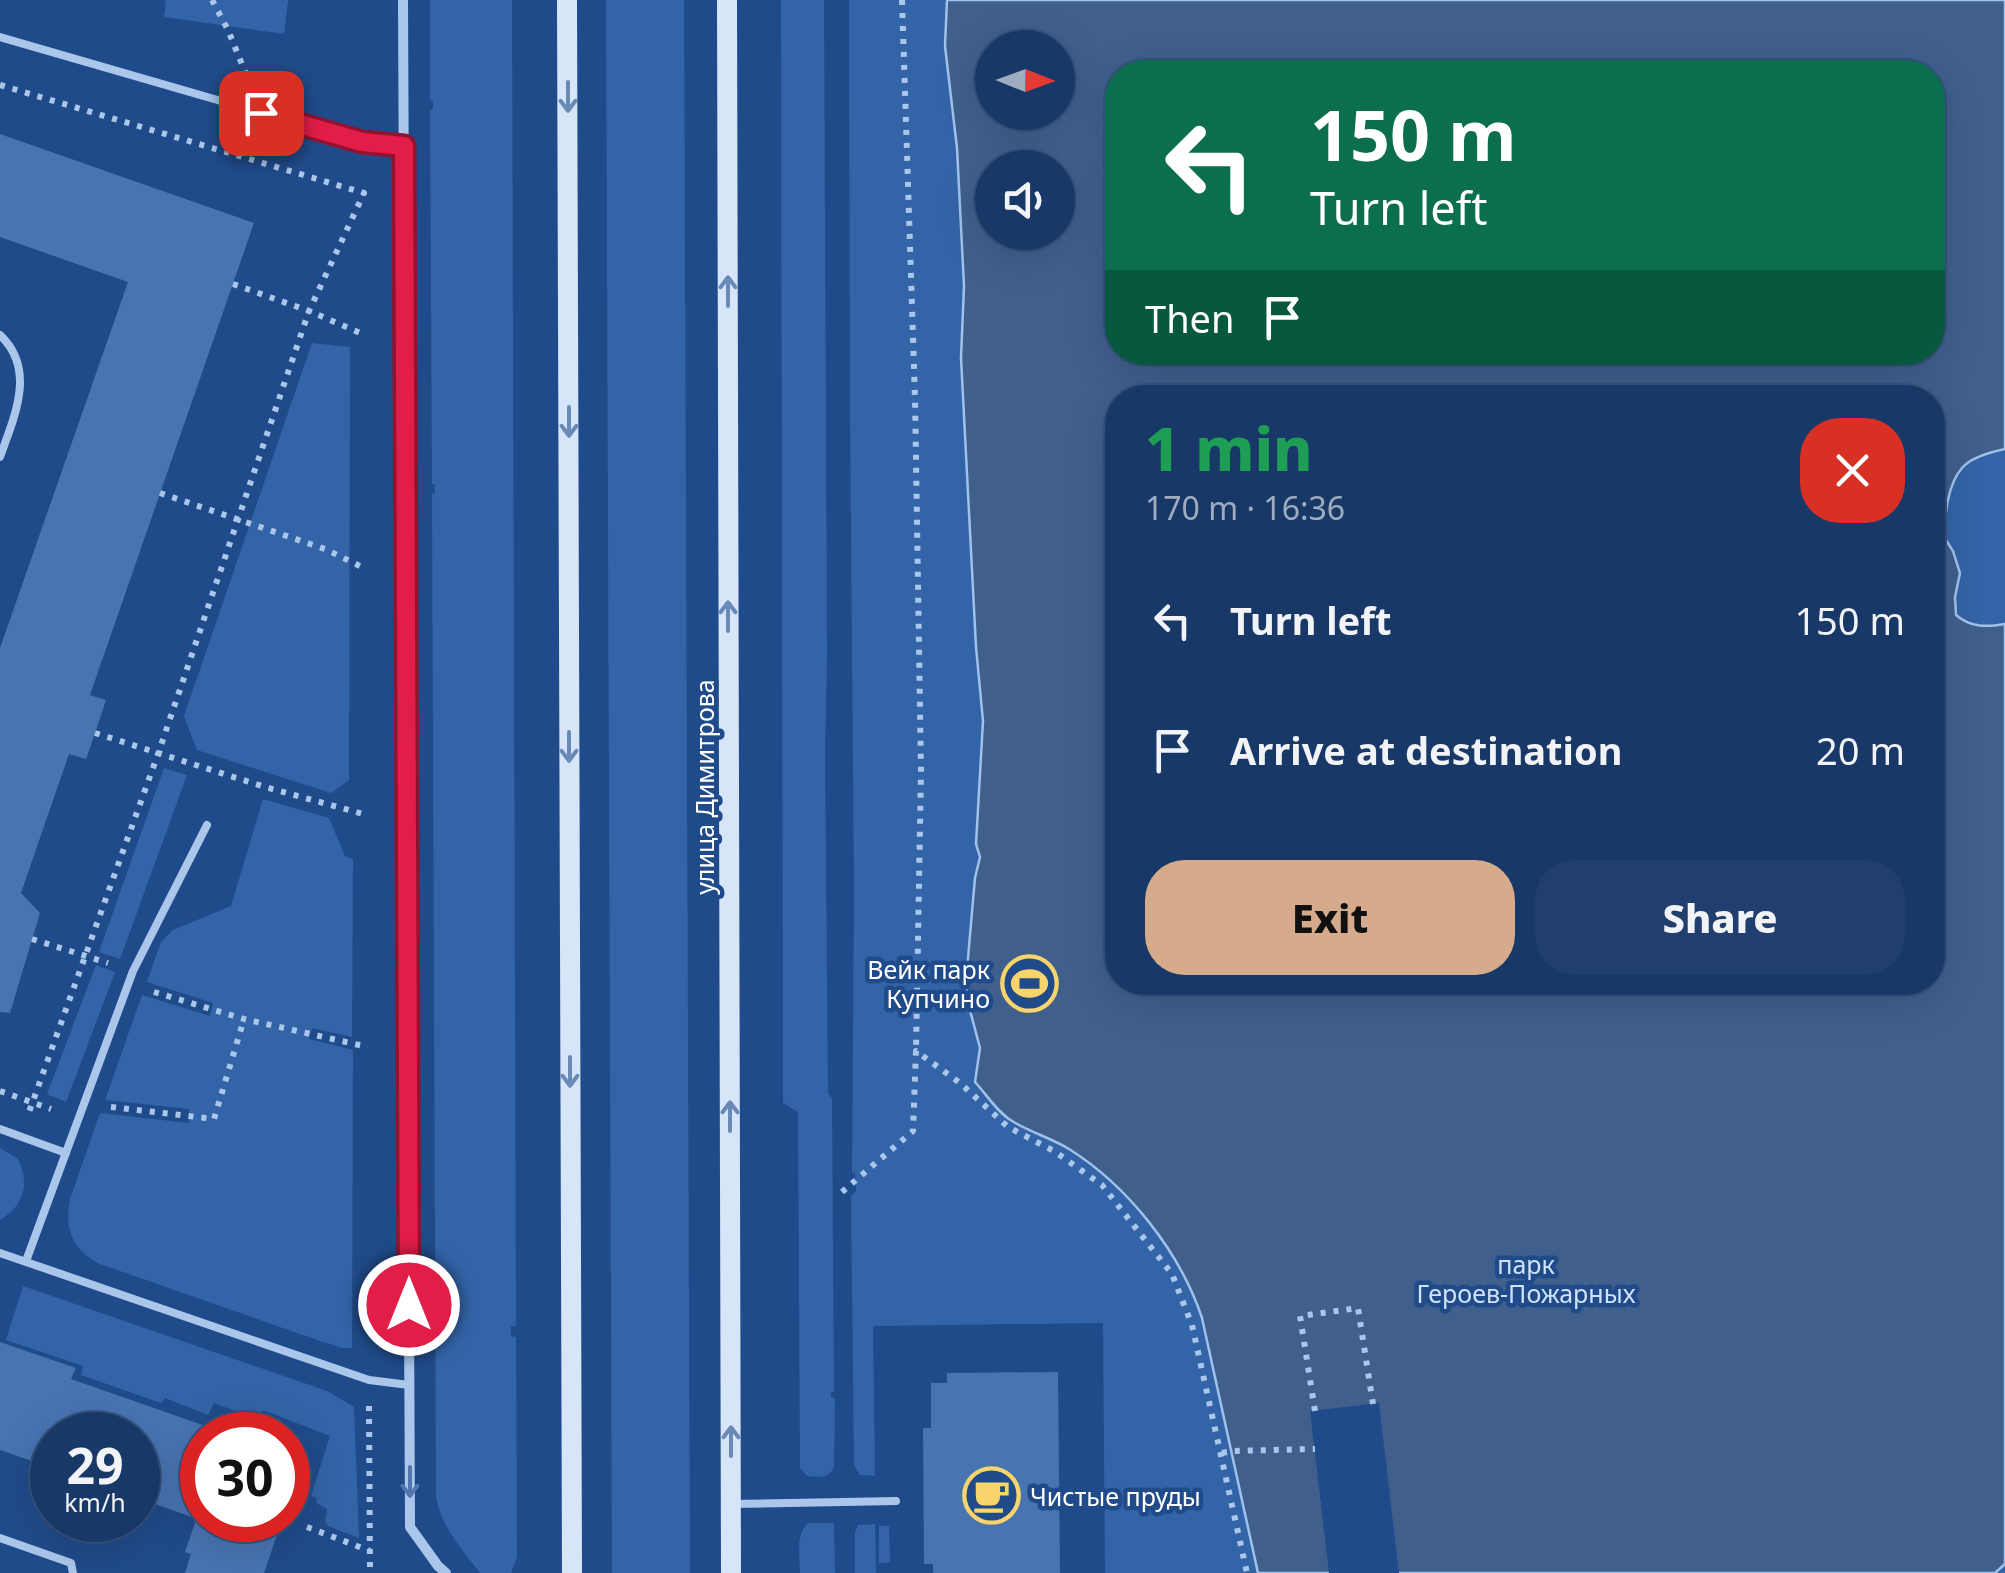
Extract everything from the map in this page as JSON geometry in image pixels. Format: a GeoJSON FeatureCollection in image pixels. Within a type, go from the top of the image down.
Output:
{"type":"FeatureCollection","features":[{"type":"Feature","properties":{"kind":"street"},"geometry":{"type":"LineString","coordinates":[[403,0],[410,1527],[446,1573]]}},
{"type":"Feature","properties":{"kind":"street"},"geometry":{"type":"LineString","coordinates":[[568,0],[572,1573]]}},
{"type":"Feature","properties":{"kind":"street","name":"улица Димитрова"},"geometry":{"type":"LineString","coordinates":[[727,0],[731,1573]]}},
{"type":"Feature","properties":{"kind":"lane"},"geometry":{"type":"LineString","coordinates":[[0,37],[362,142],[404,146]]}},
{"type":"Feature","properties":{"kind":"lane"},"geometry":{"type":"LineString","coordinates":[[0,335],[15,355],[21,390],[0,457]]}},
{"type":"Feature","properties":{"kind":"lane"},"geometry":{"type":"LineString","coordinates":[[26,1261],[133,972],[207,824]]}},
{"type":"Feature","properties":{"kind":"lane"},"geometry":{"type":"LineString","coordinates":[[0,1129],[66,1152]]}},
{"type":"Feature","properties":{"kind":"lane"},"geometry":{"type":"LineString","coordinates":[[0,1253],[368,1380],[409,1385]]}},
{"type":"Feature","properties":{"kind":"lane"},"geometry":{"type":"LineString","coordinates":[[731,1504],[896,1501]]}},
{"type":"Feature","properties":{"kind":"lane"},"geometry":{"type":"LineString","coordinates":[[0,1538],[71,1563],[73,1573]]}},
{"type":"Feature","properties":{"kind":"path"},"geometry":{"type":"LineString","coordinates":[[212,0],[261,113]]}},
{"type":"Feature","properties":{"kind":"path"},"geometry":{"type":"LineString","coordinates":[[842,1192],[913,1131],[921,771],[902,0]]}},
{"type":"Feature","properties":{"kind":"path"},"geometry":{"type":"LineString","coordinates":[[0,85],[364,193],[309,311],[158,754],[20,1136]]}},
{"type":"Feature","properties":{"kind":"path"},"geometry":{"type":"LineString","coordinates":[[233,284],[365,335]]}},
{"type":"Feature","properties":{"kind":"path"},"geometry":{"type":"LineString","coordinates":[[160,493],[324,549],[366,570]]}},
{"type":"Feature","properties":{"kind":"path"},"geometry":{"type":"LineString","coordinates":[[95,733],[367,815]]}},
{"type":"Feature","properties":{"kind":"path"},"geometry":{"type":"LineString","coordinates":[[32,940],[133,972]]}},
{"type":"Feature","properties":{"kind":"path"},"geometry":{"type":"LineString","coordinates":[[128,985],[244,1019],[368,1047]]}},
{"type":"Feature","properties":{"kind":"path"},"geometry":{"type":"LineString","coordinates":[[86,1104],[214,1120],[244,1019]]}},
{"type":"Feature","properties":{"kind":"path"},"geometry":{"type":"LineString","coordinates":[[916,1052],[960,1083],[1008,1128],[1054,1151],[1102,1185],[1172,1274],[1192,1325],[1247,1573]]}},
{"type":"Feature","properties":{"kind":"path"},"geometry":{"type":"LineString","coordinates":[[0,1091],[79,1120]]}},
{"type":"Feature","properties":{"kind":"path"},"geometry":{"type":"LineString","coordinates":[[1315,1411],[1300,1316],[1358,1308],[1373,1404]]}},
{"type":"Feature","properties":{"kind":"path"},"geometry":{"type":"LineString","coordinates":[[368,1380],[370,1573]]}},
{"type":"Feature","properties":{"kind":"path"},"geometry":{"type":"LineString","coordinates":[[1222,1453],[1315,1449]]}},
{"type":"Feature","properties":{"kind":"path"},"geometry":{"type":"LineString","coordinates":[[310,1529],[370,1551]]}},
{"type":"Feature","properties":{"kind":"green space"},"geometry":{"type":"Polygon","coordinates":[[[166,0],[288,0],[284,34],[164,17],[166,0]]]}},
{"type":"Feature","properties":{"kind":"green space"},"geometry":{"type":"Polygon","coordinates":[[[430,0],[512,0],[516,1326],[511,1326],[511,1336],[516,1337],[517,1557],[511,1573],[480,1573],[446,1526],[436,1494],[432,494],[435,485],[430,0]]]}},
{"type":"Feature","properties":{"kind":"green space"},"geometry":{"type":"Polygon","coordinates":[[[606,0],[684,0],[690,1573],[612,1573],[606,0]]]}},
{"type":"Feature","properties":{"kind":"green space"},"geometry":{"type":"Polygon","coordinates":[[[781,0],[824,0],[825,756],[828,1093],[832,1099],[831,1397],[835,1399],[834,1467],[829,1474],[819,1477],[807,1476],[800,1468],[798,1112],[783,1103],[781,0]]]}},
{"type":"Feature","properties":{"kind":"green space","name":"парк Героев-Пожарных"},"geometry":{"type":"Polygon","coordinates":[[[849,0],[2005,0],[2005,1573],[1105,1573],[1103,1323],[873,1326],[875,1476],[860,1475],[854,1465],[851,1196],[856,1191],[855,1172],[852,1174],[849,0]]]}},
{"type":"Feature","properties":{"kind":"green space"},"geometry":{"type":"Polygon","coordinates":[[[312,343],[350,347],[349,780],[331,793],[197,750],[184,716],[312,343]]]}},
{"type":"Feature","properties":{"kind":"green space"},"geometry":{"type":"Polygon","coordinates":[[[164,768],[187,775],[120,959],[99,952],[164,768]]]}},
{"type":"Feature","properties":{"kind":"green space"},"geometry":{"type":"Polygon","coordinates":[[[263,799],[329,818],[345,856],[353,859],[352,1037],[312,1028],[309,1039],[353,1050],[352,1348],[320,1341],[100,1264],[77,1245],[68,1220],[70,1199],[100,1113],[189,1123],[189,1109],[105,1100],[142,995],[210,1016],[213,1003],[147,982],[161,942],[173,930],[231,906],[263,799]]]}},
{"type":"Feature","properties":{"kind":"green space"},"geometry":{"type":"Polygon","coordinates":[[[96,965],[115,972],[66,1102],[47,1094],[96,965]]]}},
{"type":"Feature","properties":{"kind":"green space"},"geometry":{"type":"Polygon","coordinates":[[[0,1148],[18,1159],[24,1185],[15,1208],[0,1220],[0,1148]]]}},
{"type":"Feature","properties":{"kind":"green space"},"geometry":{"type":"Polygon","coordinates":[[[23,1286],[327,1391],[354,1407],[359,1538],[328,1526],[327,1509],[311,1496],[330,1436],[310,1428],[310,1412],[238,1412],[214,1403],[210,1412],[200,1412],[165,1398],[161,1403],[81,1375],[83,1366],[6,1340],[23,1286]]]}},
{"type":"Feature","properties":{"kind":"green space"},"geometry":{"type":"Polygon","coordinates":[[[808,1523],[834,1523],[835,1573],[800,1573],[800,1540],[808,1523]]]}},
{"type":"Feature","properties":{"kind":"green space"},"geometry":{"type":"Polygon","coordinates":[[[875,1524],[876,1573],[855,1573],[858,1525],[875,1524]]]}},
{"type":"Feature","properties":{"kind":"green space"},"geometry":{"type":"Polygon","coordinates":[[[879,1526],[889,1526],[890,1562],[879,1563],[879,1526]]]}},
{"type":"Feature","properties":{"kind":"shaded area","name":"парк Героев-Пожарных"},"geometry":{"type":"Polygon","coordinates":[[[947,0],[2005,0],[2005,449],[1988,453],[1962,468],[1953,483],[1945,528],[1945,385],[1105,385],[1105,995],[1945,995],[1945,539],[1960,573],[1956,615],[1979,626],[2005,624],[2005,1564],[1995,1573],[1258,1573],[1202,1318],[1180,1269],[1149,1223],[1112,1182],[1069,1149],[1007,1118],[975,1082],[980,1048],[966,981],[980,857],[976,844],[983,721],[961,358],[964,286],[957,148],[945,46],[947,0]]]}},
{"type":"Feature","properties":{"kind":"pier"},"geometry":{"type":"Polygon","coordinates":[[[1379,1403],[1399,1573],[1329,1573],[1310,1411],[1379,1403]]]}},
{"type":"Feature","properties":{"kind":"building"},"geometry":{"type":"Polygon","coordinates":[[[0,134],[254,223],[90,695],[106,700],[86,759],[69,754],[21,893],[40,913],[10,1013],[0,1012],[0,648],[128,282],[0,237],[0,134]]]}},
{"type":"Feature","properties":{"kind":"building"},"geometry":{"type":"Polygon","coordinates":[[[0,1342],[76,1368],[71,1379],[180,1417],[180,1513],[160,1506],[160,1412],[30,1412],[30,1460],[0,1450],[0,1342]]]}},
{"type":"Feature","properties":{"kind":"building","name":"Чистые пруды"},"geometry":{"type":"Polygon","coordinates":[[[1058,1372],[1060,1573],[933,1573],[933,1564],[924,1564],[923,1428],[931,1428],[931,1383],[947,1383],[947,1373],[1058,1372]]]}},
{"type":"Feature","properties":{"kind":"building"},"geometry":{"type":"Polygon","coordinates":[[[188,1542],[275,1542],[264,1573],[185,1573],[191,1554],[185,1552],[188,1542]]]}},
{"type":"Feature","properties":{"kind":"place","name":"Вейк парк Купчино"},"geometry":{"type":"Point","coordinates":[1029,983]}},
{"type":"Feature","properties":{"kind":"place","name":"Чистые пруды"},"geometry":{"type":"Point","coordinates":[991,1496]}},
{"type":"Feature","properties":{"kind":"route"},"geometry":{"type":"LineString","coordinates":[[261,113],[362,142],[404,146],[409,1305]]}}]}
